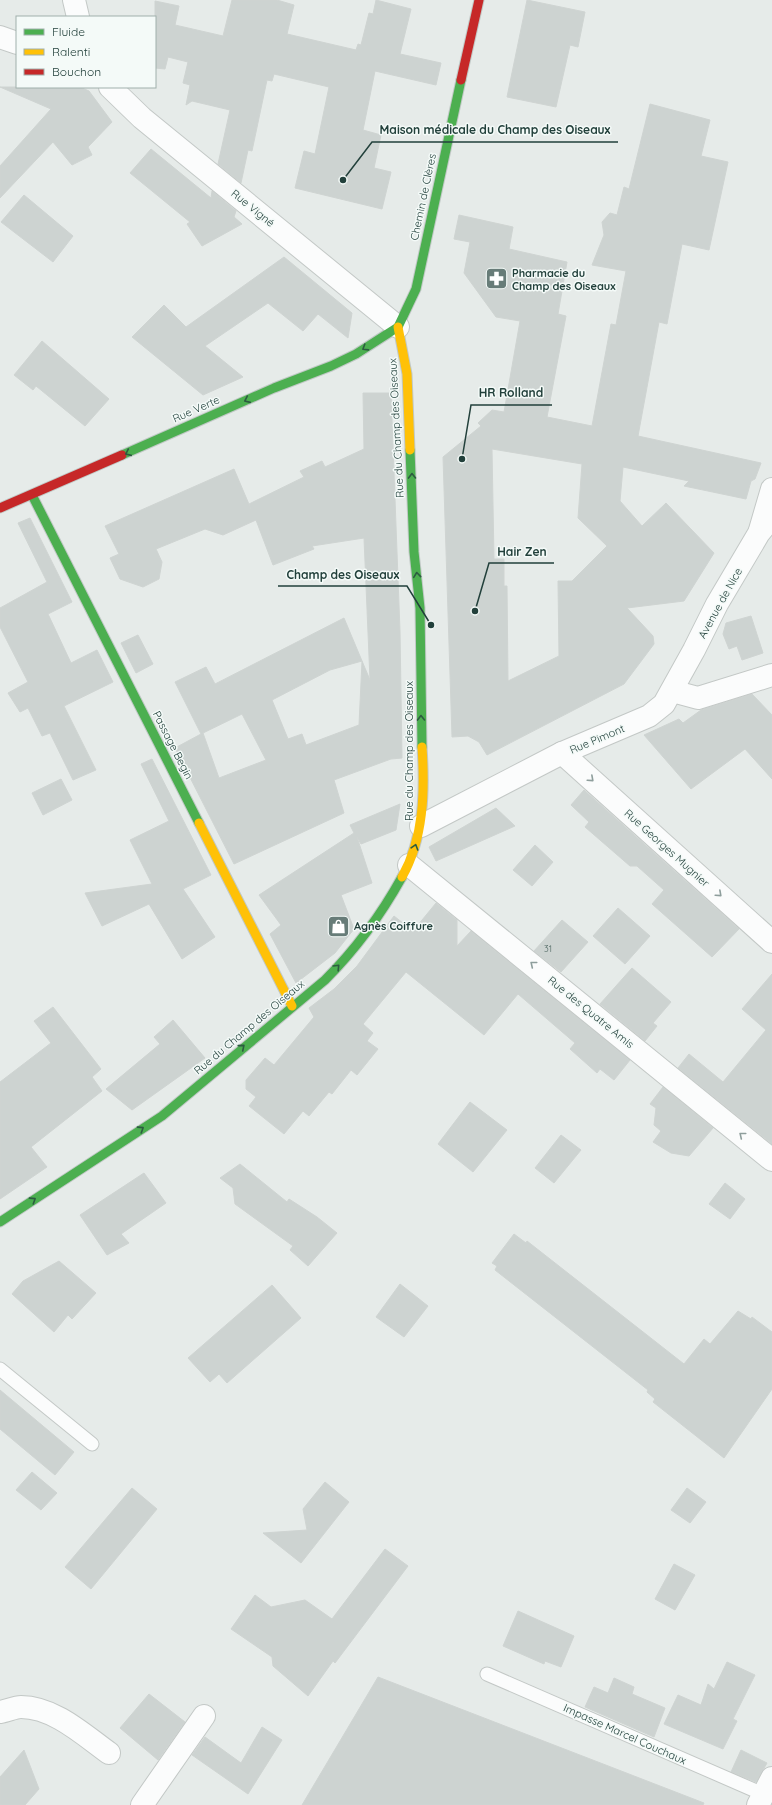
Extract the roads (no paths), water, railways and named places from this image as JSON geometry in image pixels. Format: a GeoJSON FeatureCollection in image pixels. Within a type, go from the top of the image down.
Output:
{"type":"FeatureCollection","features":[{"type":"Feature","properties":{"kind":"street"},"geometry":{"type":"LineString","coordinates":[[74,0],[78,16]]}},
{"type":"Feature","properties":{"kind":"street","name":"Chemin de Clères"},"geometry":{"type":"LineString","coordinates":[[398,327],[416,289],[479,0]]}},
{"type":"Feature","properties":{"kind":"street"},"geometry":{"type":"LineString","coordinates":[[0,37],[16,43]]}},
{"type":"Feature","properties":{"kind":"street","name":"Rue Vigné"},"geometry":{"type":"LineString","coordinates":[[111,88],[142,118],[398,327]]}},
{"type":"Feature","properties":{"kind":"street","name":"Rue Verte"},"geometry":{"type":"LineString","coordinates":[[0,508],[274,388],[331,366],[356,354],[398,327]]}},
{"type":"Feature","properties":{"kind":"street","name":"Rue du Champ des Oiseaux"},"geometry":{"type":"LineString","coordinates":[[2,1217],[162,1116],[325,980],[348,956],[387,904],[409,865],[421,826],[423,760],[421,722],[420,608],[414,552],[407,374],[398,327]]}},
{"type":"Feature","properties":{"kind":"street","name":"Avenue de Nice"},"geometry":{"type":"LineString","coordinates":[[672,691],[717,604],[766,525],[772,489]]}},
{"type":"Feature","properties":{"kind":"street","name":"Passage Begin"},"geometry":{"type":"LineString","coordinates":[[32,495],[292,1006]]}},
{"type":"Feature","properties":{"kind":"street"},"geometry":{"type":"LineString","coordinates":[[672,691],[698,698],[772,675]]}},
{"type":"Feature","properties":{"kind":"street","name":"Rue Pimont"},"geometry":{"type":"LineString","coordinates":[[421,826],[562,753],[649,716],[664,704],[672,691]]}},
{"type":"Feature","properties":{"kind":"street","name":"Rue Georges Mugnier"},"geometry":{"type":"LineString","coordinates":[[562,753],[772,942]]}},
{"type":"Feature","properties":{"kind":"street","name":"Rue des Quatre Amis"},"geometry":{"type":"LineString","coordinates":[[409,865],[772,1160]]}},
{"type":"Feature","properties":{"kind":"street"},"geometry":{"type":"LineString","coordinates":[[0,1712],[21,1707],[49,1713],[66,1721],[109,1753]]}},
{"type":"Feature","properties":{"kind":"street"},"geometry":{"type":"LineString","coordinates":[[142,1805],[204,1716]]}},
{"type":"Feature","properties":{"kind":"lane"},"geometry":{"type":"LineString","coordinates":[[0,1369],[92,1444]]}},
{"type":"Feature","properties":{"kind":"lane","name":"Impasse Marcel Couchaux"},"geometry":{"type":"LineString","coordinates":[[487,1674],[764,1792]]}},
{"type":"Feature","properties":{"kind":"place","name":"Maison médicale du Champ des Oiseaux"},"geometry":{"type":"Point","coordinates":[343,180]}},
{"type":"Feature","properties":{"kind":"place","name":"Pharmacie du Champ des Oiseaux"},"geometry":{"type":"Point","coordinates":[496,279]}},
{"type":"Feature","properties":{"kind":"place","name":"HR Rolland"},"geometry":{"type":"Point","coordinates":[462,459]}},
{"type":"Feature","properties":{"kind":"place","name":"Hair Zen"},"geometry":{"type":"Point","coordinates":[475,611]}},
{"type":"Feature","properties":{"kind":"place","name":"Champ des Oiseaux"},"geometry":{"type":"Point","coordinates":[431,625]}},
{"type":"Feature","properties":{"kind":"place","name":"Agnès Coiffure"},"geometry":{"type":"Point","coordinates":[339,926]}}]}
